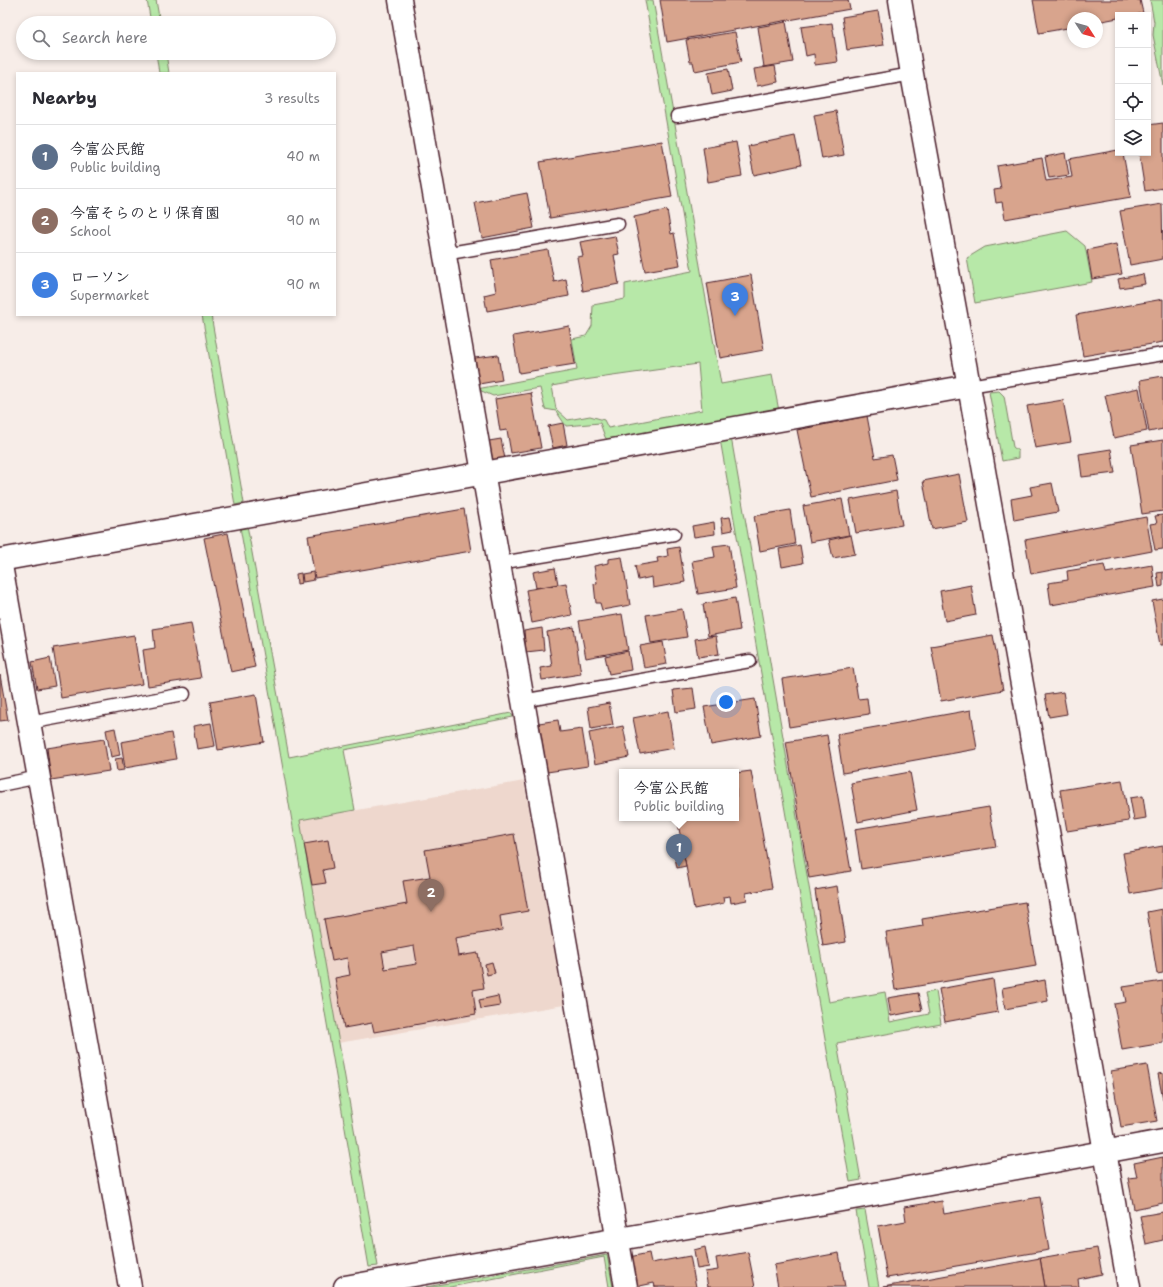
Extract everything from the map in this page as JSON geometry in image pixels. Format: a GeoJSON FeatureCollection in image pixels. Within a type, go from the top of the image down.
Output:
{"type":"FeatureCollection","features":[{"type":"Feature","properties":{"kind":"street"},"geometry":{"type":"LineString","coordinates":[[400,0],[626,1287]]}},
{"type":"Feature","properties":{"kind":"street"},"geometry":{"type":"LineString","coordinates":[[900,0],[1129,1287]]}},
{"type":"Feature","properties":{"kind":"street"},"geometry":{"type":"LineString","coordinates":[[130,1287],[29,723],[7,639],[0,560],[969,386]]}},
{"type":"Feature","properties":{"kind":"street"},"geometry":{"type":"LineString","coordinates":[[345,1287],[1163,1141]]}},
{"type":"Feature","properties":{"kind":"lane"},"geometry":{"type":"LineString","coordinates":[[677,116],[912,74]]}},
{"type":"Feature","properties":{"kind":"lane"},"geometry":{"type":"LineString","coordinates":[[444,254],[618,224]]}},
{"type":"Feature","properties":{"kind":"lane"},"geometry":{"type":"LineString","coordinates":[[969,386],[1163,354]]}},
{"type":"Feature","properties":{"kind":"lane"},"geometry":{"type":"LineString","coordinates":[[500,563],[674,534]]}},
{"type":"Feature","properties":{"kind":"lane"},"geometry":{"type":"LineString","coordinates":[[522,701],[750,661]]}},
{"type":"Feature","properties":{"kind":"lane"},"geometry":{"type":"LineString","coordinates":[[29,723],[184,694]]}},
{"type":"Feature","properties":{"kind":"lane"},"geometry":{"type":"LineString","coordinates":[[0,785],[39,777]]}},
{"type":"Feature","properties":{"kind":"shaded area"},"geometry":{"type":"Polygon","coordinates":[[[524,781],[564,1005],[338,1043],[300,820],[524,781]]]}},
{"type":"Feature","properties":{"kind":"green space"},"geometry":{"type":"Polygon","coordinates":[[[147,0],[156,0],[159,16],[150,16],[147,0]]]}},
{"type":"Feature","properties":{"kind":"green space"},"geometry":{"type":"Polygon","coordinates":[[[645,0],[653,0],[721,384],[772,375],[779,411],[608,441],[600,423],[566,426],[556,411],[545,409],[540,388],[493,396],[477,389],[577,370],[572,339],[586,336],[592,326],[593,305],[625,299],[625,284],[692,271],[645,0]],[[698,364],[552,386],[556,409],[568,420],[590,416],[604,420],[608,428],[702,410],[698,364]]]}},
{"type":"Feature","properties":{"kind":"green space"},"geometry":{"type":"Polygon","coordinates":[[[1150,0],[1163,0],[1163,85],[1153,35],[1154,22],[1150,0]]]}},
{"type":"Feature","properties":{"kind":"green space"},"geometry":{"type":"Polygon","coordinates":[[[157,60],[167,60],[169,72],[159,72],[157,60]]]}},
{"type":"Feature","properties":{"kind":"green space"},"geometry":{"type":"Polygon","coordinates":[[[1067,231],[1085,246],[1092,282],[975,303],[967,258],[985,247],[1067,231]]]}},
{"type":"Feature","properties":{"kind":"green space"},"geometry":{"type":"Polygon","coordinates":[[[202,316],[211,316],[244,503],[235,505],[202,316]]]}},
{"type":"Feature","properties":{"kind":"green space"},"geometry":{"type":"Polygon","coordinates":[[[999,391],[1004,396],[1013,447],[1018,451],[1018,458],[1002,461],[989,392],[999,391]]]}},
{"type":"Feature","properties":{"kind":"green space"},"geometry":{"type":"Polygon","coordinates":[[[731,437],[829,1002],[885,992],[890,1022],[929,1014],[925,993],[936,991],[941,1024],[837,1043],[861,1180],[850,1182],[720,439],[731,437]]]}},
{"type":"Feature","properties":{"kind":"green space"},"geometry":{"type":"Polygon","coordinates":[[[247,525],[289,757],[511,713],[513,717],[344,750],[355,810],[300,820],[378,1266],[369,1267],[240,527],[247,525]]]}},
{"type":"Feature","properties":{"kind":"green space"},"geometry":{"type":"Polygon","coordinates":[[[865,1210],[879,1287],[869,1287],[856,1211],[865,1210]]]}},
{"type":"Feature","properties":{"kind":"green space"},"geometry":{"type":"Polygon","coordinates":[[[607,1255],[613,1287],[609,1287],[604,1257],[450,1287],[426,1287],[607,1255]]]}},
{"type":"Feature","properties":{"kind":"building"},"geometry":{"type":"Polygon","coordinates":[[[660,0],[848,0],[850,9],[667,42],[660,0]]]}},
{"type":"Feature","properties":{"kind":"building"},"geometry":{"type":"Polygon","coordinates":[[[1033,0],[1140,0],[1143,12],[1115,12],[1115,19],[1103,21],[1103,12],[1067,12],[1067,28],[1039,33],[1033,0]]]}},
{"type":"Feature","properties":{"kind":"building"},"geometry":{"type":"Polygon","coordinates":[[[878,11],[884,45],[847,50],[842,17],[878,11]]]}},
{"type":"Feature","properties":{"kind":"building"},"geometry":{"type":"Polygon","coordinates":[[[786,22],[793,62],[764,67],[758,27],[786,22]]]}},
{"type":"Feature","properties":{"kind":"building"},"geometry":{"type":"Polygon","coordinates":[[[832,23],[838,62],[815,65],[814,54],[806,56],[801,27],[832,23]]]}},
{"type":"Feature","properties":{"kind":"building"},"geometry":{"type":"Polygon","coordinates":[[[735,32],[741,62],[695,71],[693,62],[690,62],[686,40],[735,32]]]}},
{"type":"Feature","properties":{"kind":"building"},"geometry":{"type":"Polygon","coordinates":[[[775,66],[778,82],[757,86],[754,69],[775,66]]]}},
{"type":"Feature","properties":{"kind":"building"},"geometry":{"type":"Polygon","coordinates":[[[728,69],[732,91],[712,95],[708,73],[728,69]]]}},
{"type":"Feature","properties":{"kind":"building"},"geometry":{"type":"Polygon","coordinates":[[[836,111],[844,155],[822,159],[814,115],[836,111]]]}},
{"type":"Feature","properties":{"kind":"building"},"geometry":{"type":"Polygon","coordinates":[[[1163,123],[1163,188],[1145,191],[1139,156],[1151,156],[1151,125],[1163,123]]]}},
{"type":"Feature","properties":{"kind":"building"},"geometry":{"type":"Polygon","coordinates":[[[795,136],[801,165],[754,175],[748,146],[795,136]]]}},
{"type":"Feature","properties":{"kind":"building"},"geometry":{"type":"Polygon","coordinates":[[[662,141],[672,197],[550,218],[540,162],[662,141]]]}},
{"type":"Feature","properties":{"kind":"building"},"geometry":{"type":"Polygon","coordinates":[[[736,142],[742,176],[708,182],[703,148],[736,142]]]}},
{"type":"Feature","properties":{"kind":"building"},"geometry":{"type":"Polygon","coordinates":[[[1115,151],[1115,156],[1124,156],[1131,197],[1005,219],[1002,202],[996,203],[994,190],[1001,189],[997,166],[1042,158],[1046,181],[1072,177],[1069,159],[1115,151]]]}},
{"type":"Feature","properties":{"kind":"building"},"geometry":{"type":"Polygon","coordinates":[[[1065,153],[1069,175],[1049,178],[1045,157],[1065,153]]]}},
{"type":"Feature","properties":{"kind":"building"},"geometry":{"type":"Polygon","coordinates":[[[527,193],[534,228],[482,238],[475,203],[527,193]]]}},
{"type":"Feature","properties":{"kind":"building"},"geometry":{"type":"Polygon","coordinates":[[[1162,204],[1163,259],[1130,265],[1120,211],[1162,204]]]}},
{"type":"Feature","properties":{"kind":"building"},"geometry":{"type":"Polygon","coordinates":[[[667,210],[671,234],[674,233],[680,265],[645,271],[634,217],[667,210]]]}},
{"type":"Feature","properties":{"kind":"building"},"geometry":{"type":"Polygon","coordinates":[[[615,236],[619,254],[614,255],[619,284],[583,291],[577,257],[583,256],[580,242],[615,236]]]}},
{"type":"Feature","properties":{"kind":"building"},"geometry":{"type":"Polygon","coordinates":[[[1116,244],[1122,274],[1092,279],[1087,250],[1116,244]]]}},
{"type":"Feature","properties":{"kind":"building"},"geometry":{"type":"Polygon","coordinates":[[[548,250],[554,282],[566,279],[569,296],[487,311],[484,295],[496,292],[491,260],[548,250]]]}},
{"type":"Feature","properties":{"kind":"building"},"geometry":{"type":"Polygon","coordinates":[[[1143,274],[1145,284],[1120,288],[1118,279],[1143,274]]]}},
{"type":"Feature","properties":{"kind":"building"},"geometry":{"type":"Polygon","coordinates":[[[751,275],[764,350],[720,358],[707,283],[751,275]]]}},
{"type":"Feature","properties":{"kind":"building"},"geometry":{"type":"Polygon","coordinates":[[[1163,299],[1163,342],[1083,356],[1076,315],[1163,299]]]}},
{"type":"Feature","properties":{"kind":"building"},"geometry":{"type":"Polygon","coordinates":[[[569,326],[575,364],[519,373],[513,336],[569,326]]]}},
{"type":"Feature","properties":{"kind":"building"},"geometry":{"type":"Polygon","coordinates":[[[498,355],[502,380],[479,384],[475,358],[498,355]]]}},
{"type":"Feature","properties":{"kind":"building"},"geometry":{"type":"Polygon","coordinates":[[[1163,376],[1163,429],[1149,432],[1140,380],[1163,376]]]}},
{"type":"Feature","properties":{"kind":"building"},"geometry":{"type":"Polygon","coordinates":[[[1139,388],[1147,431],[1114,438],[1105,395],[1139,388]]]}},
{"type":"Feature","properties":{"kind":"building"},"geometry":{"type":"Polygon","coordinates":[[[531,393],[541,448],[511,453],[507,430],[500,431],[495,399],[531,393]]]}},
{"type":"Feature","properties":{"kind":"building"},"geometry":{"type":"Polygon","coordinates":[[[1063,400],[1071,442],[1035,448],[1027,406],[1063,400]]]}},
{"type":"Feature","properties":{"kind":"building"},"geometry":{"type":"Polygon","coordinates":[[[867,416],[875,458],[892,455],[897,480],[811,497],[797,430],[867,416]]]}},
{"type":"Feature","properties":{"kind":"building"},"geometry":{"type":"Polygon","coordinates":[[[563,423],[567,445],[553,448],[548,426],[563,423]]]}},
{"type":"Feature","properties":{"kind":"building"},"geometry":{"type":"Polygon","coordinates":[[[501,439],[505,459],[493,462],[489,441],[501,439]]]}},
{"type":"Feature","properties":{"kind":"building"},"geometry":{"type":"Polygon","coordinates":[[[1163,440],[1163,511],[1142,514],[1131,445],[1163,440]]]}},
{"type":"Feature","properties":{"kind":"building"},"geometry":{"type":"Polygon","coordinates":[[[1111,449],[1115,473],[1082,477],[1079,454],[1111,449]]]}},
{"type":"Feature","properties":{"kind":"building"},"geometry":{"type":"Polygon","coordinates":[[[959,474],[968,522],[932,529],[923,481],[959,474]]]}},
{"type":"Feature","properties":{"kind":"building"},"geometry":{"type":"Polygon","coordinates":[[[1052,483],[1058,512],[1014,520],[1011,499],[1032,495],[1030,487],[1052,483]]]}},
{"type":"Feature","properties":{"kind":"building"},"geometry":{"type":"Polygon","coordinates":[[[896,491],[902,525],[856,533],[850,500],[896,491]]]}},
{"type":"Feature","properties":{"kind":"building"},"geometry":{"type":"Polygon","coordinates":[[[842,499],[849,535],[810,542],[803,506],[842,499]]]}},
{"type":"Feature","properties":{"kind":"building"},"geometry":{"type":"Polygon","coordinates":[[[464,509],[471,551],[315,578],[308,536],[464,509]]]}},
{"type":"Feature","properties":{"kind":"building"},"geometry":{"type":"Polygon","coordinates":[[[790,510],[795,544],[760,551],[754,516],[790,510]]]}},
{"type":"Feature","properties":{"kind":"building"},"geometry":{"type":"Polygon","coordinates":[[[1163,515],[1163,549],[1155,550],[1150,524],[1157,523],[1155,516],[1163,515]]]}},
{"type":"Feature","properties":{"kind":"building"},"geometry":{"type":"Polygon","coordinates":[[[730,517],[733,530],[723,532],[721,518],[730,517]]]}},
{"type":"Feature","properties":{"kind":"building"},"geometry":{"type":"Polygon","coordinates":[[[1146,517],[1152,551],[1031,574],[1025,540],[1146,517]]]}},
{"type":"Feature","properties":{"kind":"building"},"geometry":{"type":"Polygon","coordinates":[[[714,522],[715,534],[694,537],[692,526],[714,522]]]}},
{"type":"Feature","properties":{"kind":"building"},"geometry":{"type":"Polygon","coordinates":[[[228,533],[255,667],[231,672],[204,538],[228,533]]]}},
{"type":"Feature","properties":{"kind":"building"},"geometry":{"type":"Polygon","coordinates":[[[851,535],[855,554],[833,558],[829,540],[851,535]]]}},
{"type":"Feature","properties":{"kind":"building"},"geometry":{"type":"Polygon","coordinates":[[[729,544],[736,588],[698,594],[692,561],[715,557],[713,546],[729,544]]]}},
{"type":"Feature","properties":{"kind":"building"},"geometry":{"type":"Polygon","coordinates":[[[800,545],[803,563],[782,567],[779,549],[800,545]]]}},
{"type":"Feature","properties":{"kind":"building"},"geometry":{"type":"Polygon","coordinates":[[[679,547],[685,582],[653,588],[652,577],[638,580],[635,566],[658,562],[657,558],[668,556],[667,549],[679,547]]]}},
{"type":"Feature","properties":{"kind":"building"},"geometry":{"type":"Polygon","coordinates":[[[622,557],[630,605],[602,610],[600,603],[596,603],[594,584],[597,583],[594,566],[608,563],[608,559],[622,557]]]}},
{"type":"Feature","properties":{"kind":"building"},"geometry":{"type":"Polygon","coordinates":[[[1104,565],[1106,573],[1152,565],[1155,587],[1051,605],[1048,583],[1068,580],[1067,571],[1104,565]]]}},
{"type":"Feature","properties":{"kind":"building"},"geometry":{"type":"Polygon","coordinates":[[[555,568],[558,584],[536,588],[533,572],[555,568]]]}},
{"type":"Feature","properties":{"kind":"building"},"geometry":{"type":"Polygon","coordinates":[[[313,572],[314,580],[303,582],[302,574],[313,572]]]}},
{"type":"Feature","properties":{"kind":"building"},"geometry":{"type":"Polygon","coordinates":[[[1163,572],[1163,586],[1159,587],[1157,573],[1163,572]]]}},
{"type":"Feature","properties":{"kind":"building"},"geometry":{"type":"Polygon","coordinates":[[[301,573],[302,583],[297,584],[296,574],[301,573]]]}},
{"type":"Feature","properties":{"kind":"building"},"geometry":{"type":"Polygon","coordinates":[[[566,583],[572,615],[532,623],[526,590],[566,583]]]}},
{"type":"Feature","properties":{"kind":"building"},"geometry":{"type":"Polygon","coordinates":[[[971,585],[976,615],[945,621],[940,591],[971,585]]]}},
{"type":"Feature","properties":{"kind":"building"},"geometry":{"type":"Polygon","coordinates":[[[735,598],[740,630],[708,636],[703,604],[735,598]]]}},
{"type":"Feature","properties":{"kind":"building"},"geometry":{"type":"Polygon","coordinates":[[[1163,599],[1163,645],[1160,645],[1152,601],[1163,599]]]}},
{"type":"Feature","properties":{"kind":"building"},"geometry":{"type":"Polygon","coordinates":[[[682,609],[687,637],[651,643],[646,615],[682,609]]]}},
{"type":"Feature","properties":{"kind":"building"},"geometry":{"type":"Polygon","coordinates":[[[622,614],[628,650],[586,658],[579,621],[622,614]]]}},
{"type":"Feature","properties":{"kind":"building"},"geometry":{"type":"Polygon","coordinates":[[[191,623],[201,678],[148,686],[143,650],[155,648],[153,629],[191,623]]]}},
{"type":"Feature","properties":{"kind":"building"},"geometry":{"type":"Polygon","coordinates":[[[574,627],[581,674],[542,680],[540,668],[552,666],[547,632],[574,627]]]}},
{"type":"Feature","properties":{"kind":"building"},"geometry":{"type":"Polygon","coordinates":[[[542,628],[544,650],[526,652],[524,631],[542,628]]]}},
{"type":"Feature","properties":{"kind":"building"},"geometry":{"type":"Polygon","coordinates":[[[134,635],[142,684],[61,698],[53,648],[134,635]]]}},
{"type":"Feature","properties":{"kind":"building"},"geometry":{"type":"Polygon","coordinates":[[[993,635],[1003,690],[941,701],[931,646],[993,635]]]}},
{"type":"Feature","properties":{"kind":"building"},"geometry":{"type":"Polygon","coordinates":[[[716,636],[719,654],[698,657],[695,639],[716,636]]]}},
{"type":"Feature","properties":{"kind":"building"},"geometry":{"type":"Polygon","coordinates":[[[663,642],[667,664],[644,668],[640,646],[663,642]]]}},
{"type":"Feature","properties":{"kind":"building"},"geometry":{"type":"Polygon","coordinates":[[[628,651],[631,670],[609,674],[605,656],[628,651]]]}},
{"type":"Feature","properties":{"kind":"building"},"geometry":{"type":"Polygon","coordinates":[[[50,658],[55,686],[37,689],[32,662],[50,658]]]}},
{"type":"Feature","properties":{"kind":"building"},"geometry":{"type":"Polygon","coordinates":[[[853,668],[858,699],[867,698],[869,714],[789,727],[782,679],[853,668]]]}},
{"type":"Feature","properties":{"kind":"building"},"geometry":{"type":"Polygon","coordinates":[[[0,675],[8,720],[0,721],[0,675]]]}},
{"type":"Feature","properties":{"kind":"building"},"geometry":{"type":"Polygon","coordinates":[[[693,688],[696,709],[676,712],[673,690],[693,688]]]}},
{"type":"Feature","properties":{"kind":"building"},"geometry":{"type":"Polygon","coordinates":[[[1063,692],[1067,714],[1049,717],[1045,695],[1063,692]]]}},
{"type":"Feature","properties":{"kind":"building"},"geometry":{"type":"Polygon","coordinates":[[[256,694],[264,742],[218,750],[210,702],[256,694]]]}},
{"type":"Feature","properties":{"kind":"building"},"geometry":{"type":"Polygon","coordinates":[[[755,699],[761,736],[711,745],[704,707],[755,699]]]}},
{"type":"Feature","properties":{"kind":"building"},"geometry":{"type":"Polygon","coordinates":[[[609,703],[613,725],[591,729],[588,707],[609,703]]]}},
{"type":"Feature","properties":{"kind":"building"},"geometry":{"type":"Polygon","coordinates":[[[971,710],[977,749],[843,773],[837,734],[971,710]]]}},
{"type":"Feature","properties":{"kind":"building"},"geometry":{"type":"Polygon","coordinates":[[[668,711],[674,748],[640,754],[633,718],[668,711]]]}},
{"type":"Feature","properties":{"kind":"building"},"geometry":{"type":"Polygon","coordinates":[[[558,720],[560,732],[582,729],[588,766],[547,772],[539,723],[558,720]]]}},
{"type":"Feature","properties":{"kind":"building"},"geometry":{"type":"Polygon","coordinates":[[[211,723],[215,746],[197,749],[193,726],[211,723]]]}},
{"type":"Feature","properties":{"kind":"building"},"geometry":{"type":"Polygon","coordinates":[[[623,726],[629,757],[595,764],[589,733],[623,726]]]}},
{"type":"Feature","properties":{"kind":"building"},"geometry":{"type":"Polygon","coordinates":[[[115,728],[120,755],[111,757],[106,730],[115,728]]]}},
{"type":"Feature","properties":{"kind":"building"},"geometry":{"type":"Polygon","coordinates":[[[171,733],[176,759],[125,768],[121,742],[171,733]]]}},
{"type":"Feature","properties":{"kind":"building"},"geometry":{"type":"Polygon","coordinates":[[[827,735],[851,871],[809,878],[786,742],[827,735]]]}},
{"type":"Feature","properties":{"kind":"building"},"geometry":{"type":"Polygon","coordinates":[[[104,739],[109,771],[51,780],[47,748],[104,739]]]}},
{"type":"Feature","properties":{"kind":"building"},"geometry":{"type":"Polygon","coordinates":[[[122,758],[124,770],[117,771],[115,759],[122,758]]]}},
{"type":"Feature","properties":{"kind":"building"},"geometry":{"type":"Polygon","coordinates":[[[751,771],[772,888],[746,893],[747,900],[731,903],[730,896],[723,897],[724,903],[694,909],[678,821],[739,821],[739,773],[751,771]]]}},
{"type":"Feature","properties":{"kind":"building"},"geometry":{"type":"Polygon","coordinates":[[[910,772],[917,810],[858,822],[851,783],[910,772]]]}},
{"type":"Feature","properties":{"kind":"building"},"geometry":{"type":"Polygon","coordinates":[[[1122,780],[1129,821],[1067,831],[1060,790],[1122,780]]]}},
{"type":"Feature","properties":{"kind":"building"},"geometry":{"type":"Polygon","coordinates":[[[1143,796],[1146,818],[1134,820],[1130,798],[1143,796]]]}},
{"type":"Feature","properties":{"kind":"building"},"geometry":{"type":"Polygon","coordinates":[[[989,807],[996,847],[861,869],[855,829],[989,807]]]}},
{"type":"Feature","properties":{"kind":"building"},"geometry":{"type":"Polygon","coordinates":[[[514,834],[528,911],[500,916],[502,930],[455,938],[458,956],[478,953],[484,988],[473,990],[476,1014],[374,1032],[372,1023],[344,1028],[335,978],[350,975],[347,958],[332,961],[324,919],[407,904],[403,881],[430,877],[425,850],[514,834]],[[414,946],[382,952],[385,969],[417,964],[414,946]]]}},
{"type":"Feature","properties":{"kind":"building"},"geometry":{"type":"Polygon","coordinates":[[[328,840],[333,868],[323,870],[326,883],[312,885],[304,844],[328,840]]]}},
{"type":"Feature","properties":{"kind":"building"},"geometry":{"type":"Polygon","coordinates":[[[1163,846],[1163,888],[1130,894],[1123,853],[1163,846]]]}},
{"type":"Feature","properties":{"kind":"building"},"geometry":{"type":"Polygon","coordinates":[[[683,851],[686,866],[677,868],[674,852],[683,851]]]}},
{"type":"Feature","properties":{"kind":"building"},"geometry":{"type":"Polygon","coordinates":[[[837,886],[846,942],[823,946],[815,890],[837,886]]]}},
{"type":"Feature","properties":{"kind":"building"},"geometry":{"type":"Polygon","coordinates":[[[1025,902],[1036,966],[895,990],[886,932],[923,926],[922,919],[1025,902]]]}},
{"type":"Feature","properties":{"kind":"building"},"geometry":{"type":"Polygon","coordinates":[[[1162,909],[1163,973],[1157,974],[1147,912],[1162,909]]]}},
{"type":"Feature","properties":{"kind":"building"},"geometry":{"type":"Polygon","coordinates":[[[492,962],[495,973],[487,975],[485,964],[492,962]]]}},
{"type":"Feature","properties":{"kind":"building"},"geometry":{"type":"Polygon","coordinates":[[[993,979],[998,1012],[945,1022],[939,989],[993,979]]]}},
{"type":"Feature","properties":{"kind":"building"},"geometry":{"type":"Polygon","coordinates":[[[1045,980],[1048,1001],[1005,1009],[1002,988],[1045,980]]]}},
{"type":"Feature","properties":{"kind":"building"},"geometry":{"type":"Polygon","coordinates":[[[1163,981],[1163,1043],[1122,1050],[1114,1004],[1126,1002],[1123,987],[1163,981]]]}},
{"type":"Feature","properties":{"kind":"building"},"geometry":{"type":"Polygon","coordinates":[[[918,993],[922,1010],[891,1016],[888,998],[918,993]]]}},
{"type":"Feature","properties":{"kind":"building"},"geometry":{"type":"Polygon","coordinates":[[[498,996],[500,1006],[481,1009],[479,1000],[498,996]]]}},
{"type":"Feature","properties":{"kind":"building"},"geometry":{"type":"Polygon","coordinates":[[[1147,1065],[1157,1121],[1121,1127],[1111,1071],[1147,1065]]]}},
{"type":"Feature","properties":{"kind":"building"},"geometry":{"type":"Polygon","coordinates":[[[1163,1073],[1163,1100],[1158,1074],[1163,1073]]]}},
{"type":"Feature","properties":{"kind":"building"},"geometry":{"type":"Polygon","coordinates":[[[1163,1157],[1163,1203],[1134,1209],[1128,1178],[1137,1177],[1134,1163],[1163,1157]]]}},
{"type":"Feature","properties":{"kind":"building"},"geometry":{"type":"Polygon","coordinates":[[[1040,1197],[1049,1250],[887,1278],[878,1226],[906,1221],[904,1207],[942,1201],[944,1214],[1040,1197]]]}},
{"type":"Feature","properties":{"kind":"building"},"geometry":{"type":"Polygon","coordinates":[[[1163,1212],[1163,1240],[1146,1244],[1140,1216],[1163,1212]]]}},
{"type":"Feature","properties":{"kind":"building"},"geometry":{"type":"Polygon","coordinates":[[[705,1247],[709,1267],[697,1269],[694,1250],[705,1247]]]}},
{"type":"Feature","properties":{"kind":"building"},"geometry":{"type":"Polygon","coordinates":[[[1097,1248],[1102,1274],[1078,1279],[1079,1287],[1045,1287],[1040,1258],[1097,1248]]]}},
{"type":"Feature","properties":{"kind":"building"},"geometry":{"type":"Polygon","coordinates":[[[748,1252],[755,1287],[708,1287],[705,1272],[718,1270],[716,1258],[748,1252]]]}},
{"type":"Feature","properties":{"kind":"building"},"geometry":{"type":"Polygon","coordinates":[[[649,1253],[651,1263],[690,1256],[696,1287],[655,1287],[654,1283],[635,1287],[629,1257],[649,1253]]]}},
{"type":"Feature","properties":{"kind":"building"},"geometry":{"type":"Polygon","coordinates":[[[839,1253],[845,1287],[778,1287],[774,1265],[839,1253]]]}},
{"type":"Feature","properties":{"kind":"building"},"geometry":{"type":"Polygon","coordinates":[[[1040,1258],[1045,1287],[883,1287],[1040,1258]]]}},
{"type":"Feature","properties":{"kind":"place","name":"ローソン"},"geometry":{"type":"Point","coordinates":[735,316]}},
{"type":"Feature","properties":{"kind":"place","name":"今富公民館"},"geometry":{"type":"Point","coordinates":[679,867]}},
{"type":"Feature","properties":{"kind":"place","name":"今富そらのとり保育園"},"geometry":{"type":"Point","coordinates":[431,912]}}]}
